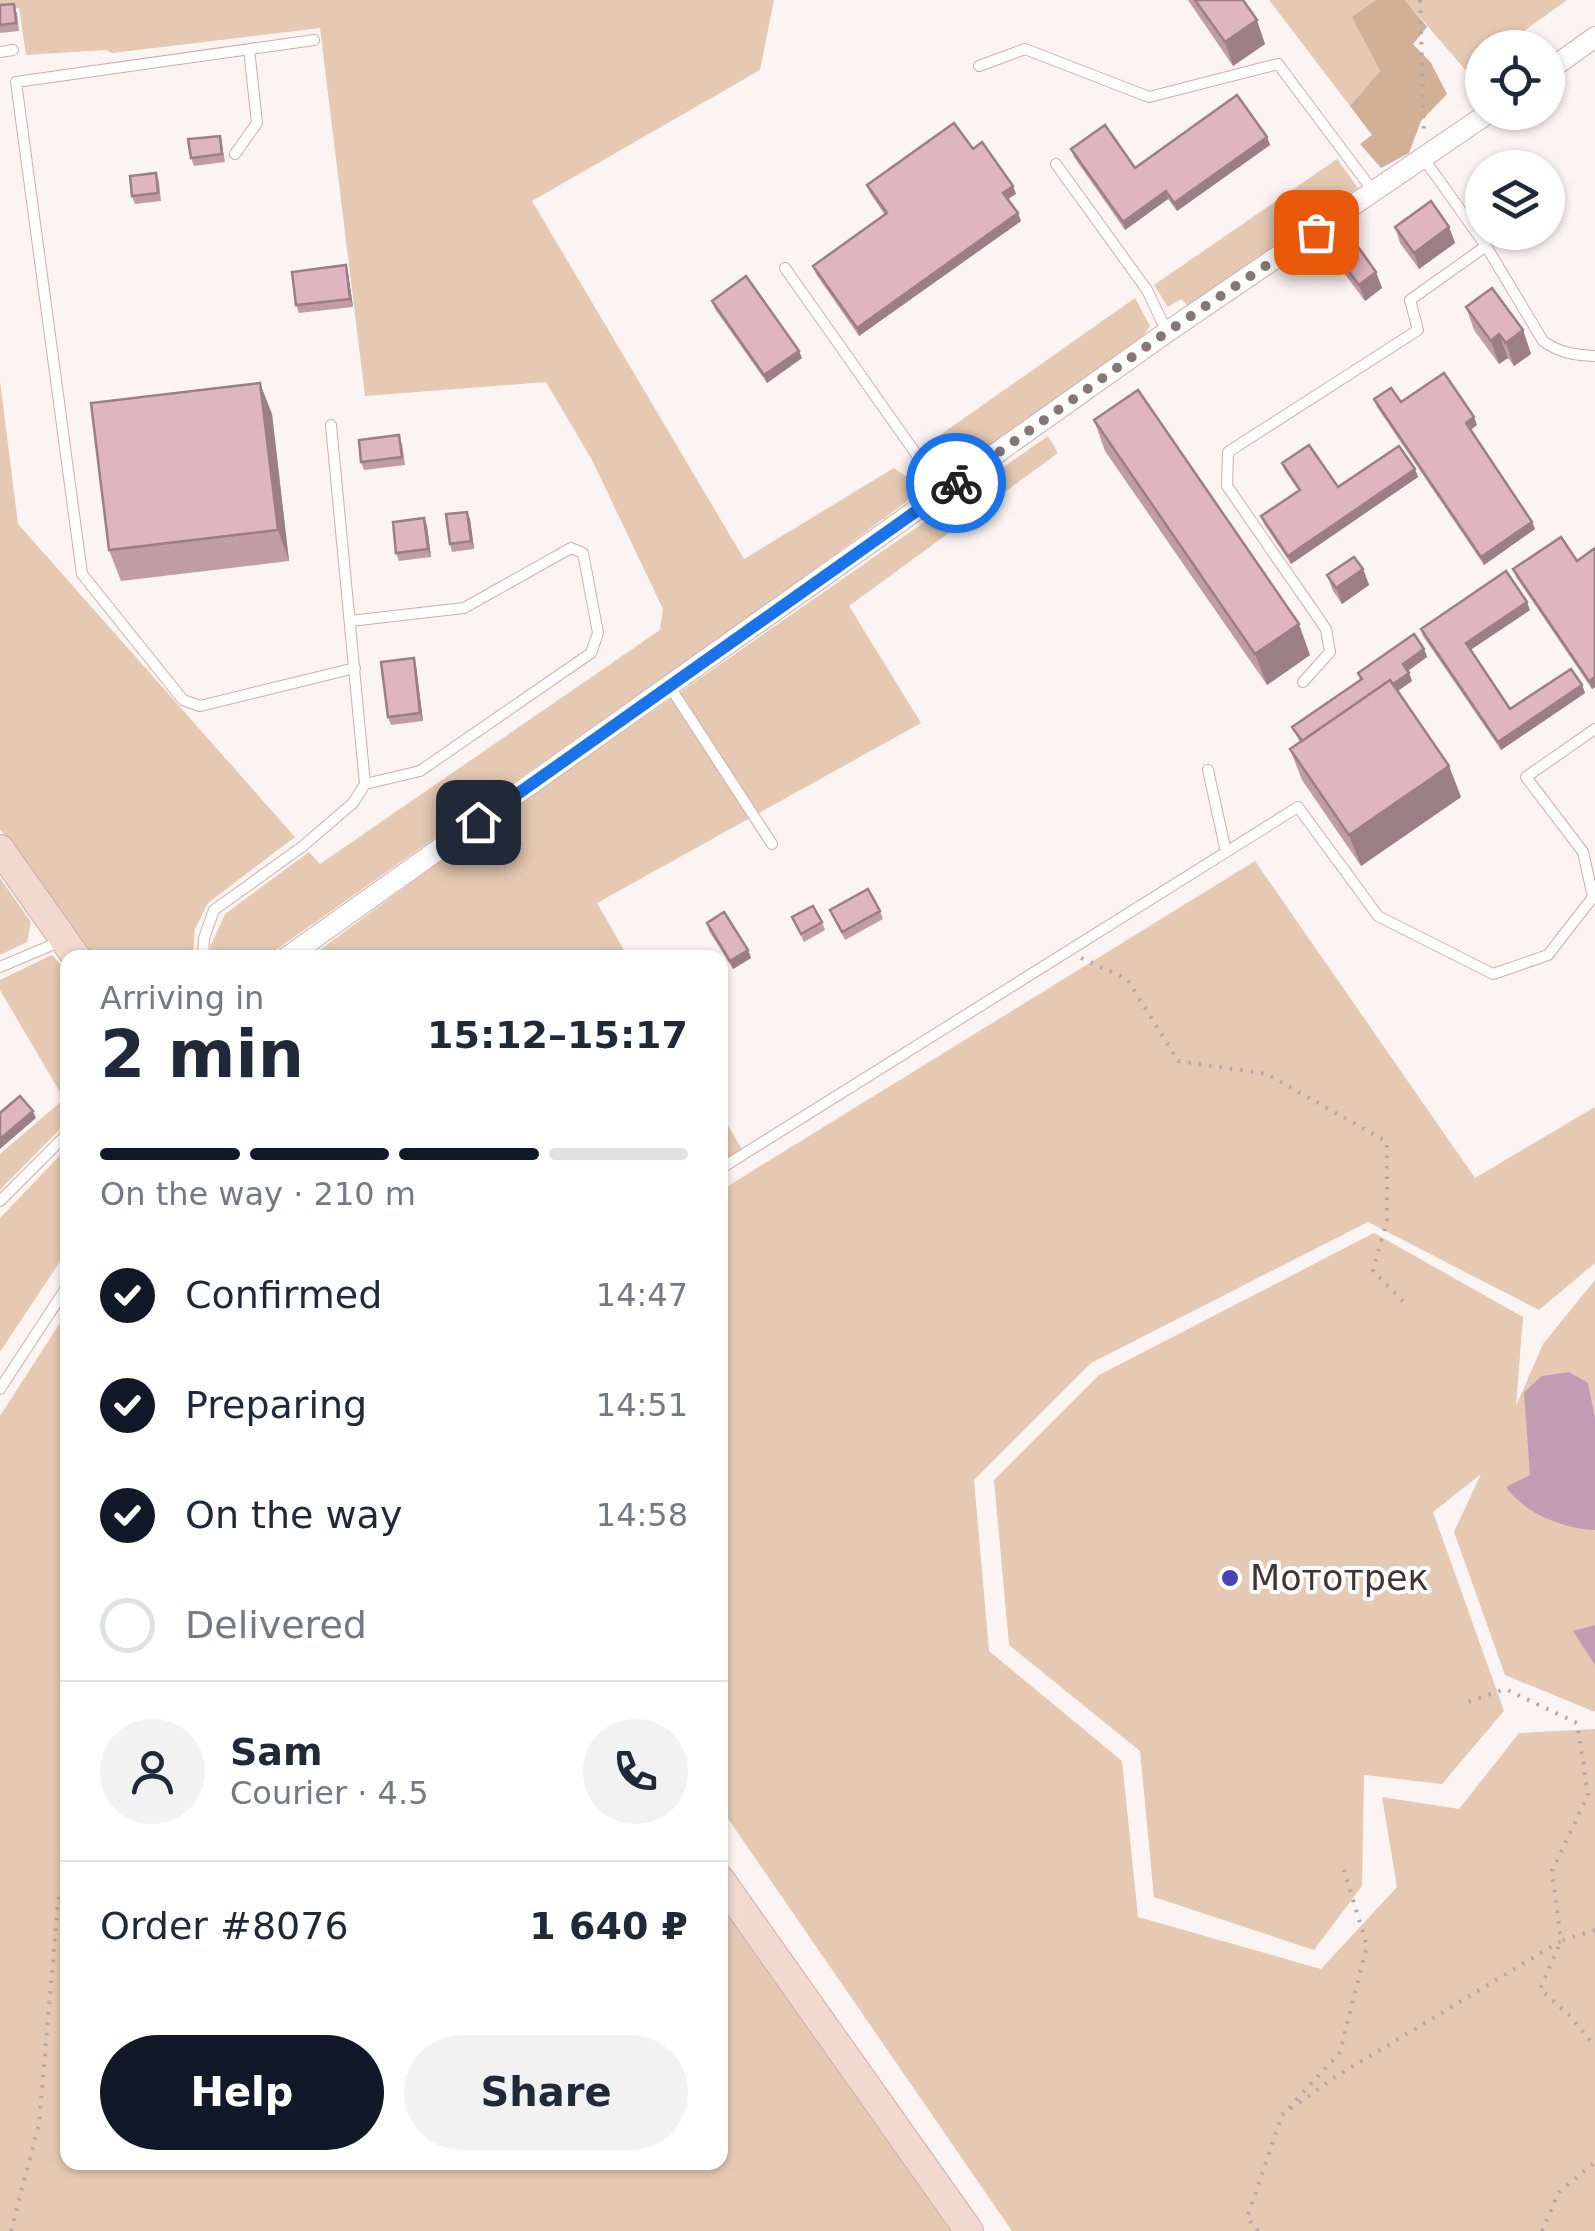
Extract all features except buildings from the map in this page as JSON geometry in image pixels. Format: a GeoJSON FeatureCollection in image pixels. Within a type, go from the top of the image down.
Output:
{"type":"FeatureCollection","features":[{"type":"Feature","properties":{"kind":"main road"},"geometry":{"type":"LineString","coordinates":[[0,850],[71,949]]}},
{"type":"Feature","properties":{"kind":"main road"},"geometry":{"type":"LineString","coordinates":[[728,1890],[969,2231]]}},
{"type":"Feature","properties":{"kind":"street"},"geometry":{"type":"LineString","coordinates":[[1565,59],[1595,37]]}},
{"type":"Feature","properties":{"kind":"street"},"geometry":{"type":"LineString","coordinates":[[297,950],[1167,332],[1465,130]]}},
{"type":"Feature","properties":{"kind":"lane"},"geometry":{"type":"LineString","coordinates":[[314,40],[16,82],[82,574],[183,700],[200,706],[355,668]]}},
{"type":"Feature","properties":{"kind":"lane"},"geometry":{"type":"LineString","coordinates":[[235,154],[256,122],[248,49]]}},
{"type":"Feature","properties":{"kind":"lane"},"geometry":{"type":"LineString","coordinates":[[979,66],[1026,49],[1149,97],[1278,64],[1375,193]]}},
{"type":"Feature","properties":{"kind":"lane"},"geometry":{"type":"LineString","coordinates":[[0,52],[13,50]]}},
{"type":"Feature","properties":{"kind":"lane"},"geometry":{"type":"LineString","coordinates":[[1424,160],[1465,217]]}},
{"type":"Feature","properties":{"kind":"lane"},"geometry":{"type":"LineString","coordinates":[[1056,164],[1146,290],[1167,332]]}},
{"type":"Feature","properties":{"kind":"lane"},"geometry":{"type":"LineString","coordinates":[[1303,682],[1330,652],[1326,629],[1227,486],[1228,452],[1418,330],[1410,300],[1480,250]]}},
{"type":"Feature","properties":{"kind":"lane"},"geometry":{"type":"LineString","coordinates":[[1488,250],[1543,341],[1573,355],[1595,356]]}},
{"type":"Feature","properties":{"kind":"lane"},"geometry":{"type":"LineString","coordinates":[[785,268],[943,492]]}},
{"type":"Feature","properties":{"kind":"lane"},"geometry":{"type":"LineString","coordinates":[[203,950],[214,910],[303,846],[353,804],[366,784],[331,425]]}},
{"type":"Feature","properties":{"kind":"lane"},"geometry":{"type":"LineString","coordinates":[[350,621],[464,608],[571,548],[583,553],[598,633],[592,654],[420,771],[366,784]]}},
{"type":"Feature","properties":{"kind":"lane"},"geometry":{"type":"LineString","coordinates":[[670,688],[772,844]]}},
{"type":"Feature","properties":{"kind":"lane"},"geometry":{"type":"LineString","coordinates":[[728,1165],[1298,807],[1378,916],[1493,974],[1548,955],[1593,897],[1583,852],[1526,778],[1595,729]]}},
{"type":"Feature","properties":{"kind":"lane"},"geometry":{"type":"LineString","coordinates":[[1208,770],[1226,852]]}},
{"type":"Feature","properties":{"kind":"lane"},"geometry":{"type":"LineString","coordinates":[[0,967],[60,952]]}},
{"type":"Feature","properties":{"kind":"lane"},"geometry":{"type":"LineString","coordinates":[[0,1201],[60,1141]]}},
{"type":"Feature","properties":{"kind":"lane"},"geometry":{"type":"LineString","coordinates":[[0,1389],[60,1297]]}},
{"type":"Feature","properties":{"kind":"path"},"geometry":{"type":"LineString","coordinates":[[1420,0],[1424,160]]}},
{"type":"Feature","properties":{"kind":"path"},"geometry":{"type":"LineString","coordinates":[[1067,952],[1127,978],[1178,1061],[1267,1074],[1386,1142],[1386,1220],[1373,1271],[1402,1301]]}},
{"type":"Feature","properties":{"kind":"path"},"geometry":{"type":"LineString","coordinates":[[1468,1702],[1505,1689],[1577,1723],[1588,1795],[1552,1871],[1562,1941],[1540,1989],[1595,2046]]}},
{"type":"Feature","properties":{"kind":"path"},"geometry":{"type":"LineString","coordinates":[[1258,2231],[1247,2218],[1282,2115],[1340,2052],[1367,1946],[1344,1870]]}},
{"type":"Feature","properties":{"kind":"path"},"geometry":{"type":"LineString","coordinates":[[11,2231],[40,2124],[60,1895]]}},
{"type":"Feature","properties":{"kind":"path"},"geometry":{"type":"LineString","coordinates":[[1282,2115],[1338,2076],[1562,1941],[1595,1930]]}},
{"type":"Feature","properties":{"kind":"path"},"geometry":{"type":"LineString","coordinates":[[1542,2231],[1559,2192],[1595,2162]]}},
{"type":"Feature","properties":{"kind":"shaded area"},"geometry":{"type":"Polygon","coordinates":[[[0,0],[774,0],[760,70],[532,201],[744,559],[894,468],[911,480],[917,494],[276,950],[211,950],[225,914],[309,852],[320,864],[660,630],[663,609],[592,460],[546,382],[365,396],[320,28],[112,53],[106,50],[26,55],[19,8],[0,10],[0,0]]]}},
{"type":"Feature","properties":{"kind":"shaded area"},"geometry":{"type":"Polygon","coordinates":[[[1269,0],[1376,0],[1353,17],[1380,71],[1350,106],[1269,0]]]}},
{"type":"Feature","properties":{"kind":"shaded area"},"geometry":{"type":"Polygon","coordinates":[[[1376,0],[1405,0],[1427,27],[1413,44],[1431,63],[1447,94],[1421,121],[1409,153],[1381,168],[1360,144],[1372,135],[1350,106],[1380,71],[1352,17],[1376,0]]]}},
{"type":"Feature","properties":{"kind":"shaded area"},"geometry":{"type":"Polygon","coordinates":[[[1405,0],[1567,0],[1526,30],[1465,30],[1465,70],[1405,0]]]}},
{"type":"Feature","properties":{"kind":"shaded area"},"geometry":{"type":"Polygon","coordinates":[[[1337,159],[1358,188],[1189,307],[1181,299],[1168,307],[1154,285],[1337,159]]]}},
{"type":"Feature","properties":{"kind":"shaded area"},"geometry":{"type":"Polygon","coordinates":[[[1135,298],[1150,326],[1140,340],[946,477],[923,447],[1135,298]]]}},
{"type":"Feature","properties":{"kind":"shaded area"},"geometry":{"type":"Polygon","coordinates":[[[0,381],[18,524],[295,837],[208,903],[195,929],[194,950],[87,950],[0,829],[0,381]]]}},
{"type":"Feature","properties":{"kind":"shaded area"},"geometry":{"type":"Polygon","coordinates":[[[1048,436],[1058,453],[849,606],[921,723],[597,903],[624,950],[320,950],[492,823],[1048,436]]]}},
{"type":"Feature","properties":{"kind":"shaded area"},"geometry":{"type":"Polygon","coordinates":[[[1255,861],[1475,1178],[1595,1107],[1595,1263],[1539,1310],[1368,1222],[1091,1363],[974,1480],[989,1651],[1122,1761],[1138,1917],[1321,1969],[1397,1887],[1382,1797],[1459,1809],[1519,1733],[1595,1729],[1595,2231],[1012,2231],[728,1819],[728,1186],[1255,861]]]}},
{"type":"Feature","properties":{"kind":"shaded area"},"geometry":{"type":"Polygon","coordinates":[[[0,878],[31,922],[27,942],[0,955],[0,878]]]}},
{"type":"Feature","properties":{"kind":"shaded area"},"geometry":{"type":"Polygon","coordinates":[[[52,955],[60,964],[60,1092],[0,990],[0,980],[52,955]]]}},
{"type":"Feature","properties":{"kind":"shaded area"},"geometry":{"type":"Polygon","coordinates":[[[60,1102],[60,1129],[0,1190],[0,1154],[60,1102]]]}},
{"type":"Feature","properties":{"kind":"shaded area"},"geometry":{"type":"Polygon","coordinates":[[[728,1126],[743,1151],[728,1159],[728,1126]]]}},
{"type":"Feature","properties":{"kind":"shaded area"},"geometry":{"type":"Polygon","coordinates":[[[60,1155],[60,1262],[0,1352],[0,1218],[60,1155]]]}},
{"type":"Feature","properties":{"kind":"shaded area","name":"Мототрек"},"geometry":{"type":"Polygon","coordinates":[[[1374,1233],[1523,1317],[1516,1406],[1543,1344],[1595,1280],[1595,1712],[1505,1675],[1454,1532],[1481,1474],[1433,1512],[1504,1711],[1442,1784],[1364,1775],[1362,1886],[1314,1950],[1154,1897],[1140,1751],[1009,1645],[994,1480],[1099,1375],[1374,1233]]]}},
{"type":"Feature","properties":{"kind":"shaded area"},"geometry":{"type":"Polygon","coordinates":[[[60,1323],[60,2170],[728,2170],[728,1912],[956,2231],[0,2231],[0,1416],[60,1323]]]}},
{"type":"Feature","properties":{"kind":"shaded area"},"geometry":{"type":"Polygon","coordinates":[[[1569,1372],[1588,1383],[1595,1418],[1595,1530],[1545,1518],[1523,1505],[1506,1487],[1530,1475],[1524,1392],[1542,1376],[1569,1372]]]}},
{"type":"Feature","properties":{"kind":"shaded area"},"geometry":{"type":"Polygon","coordinates":[[[1595,1625],[1595,1665],[1573,1631],[1595,1625]]]}},
{"type":"Feature","properties":{"kind":"way so far"},"geometry":{"type":"LineString","coordinates":[[956,483],[1167,332],[1316,232]]}},
{"type":"Feature","properties":{"kind":"place","name":"Мототрек"},"geometry":{"type":"Point","coordinates":[1230,1578]}},
{"type":"Feature","properties":{"kind":"route"},"geometry":{"type":"LineString","coordinates":[[478,822],[956,483]]}}]}
